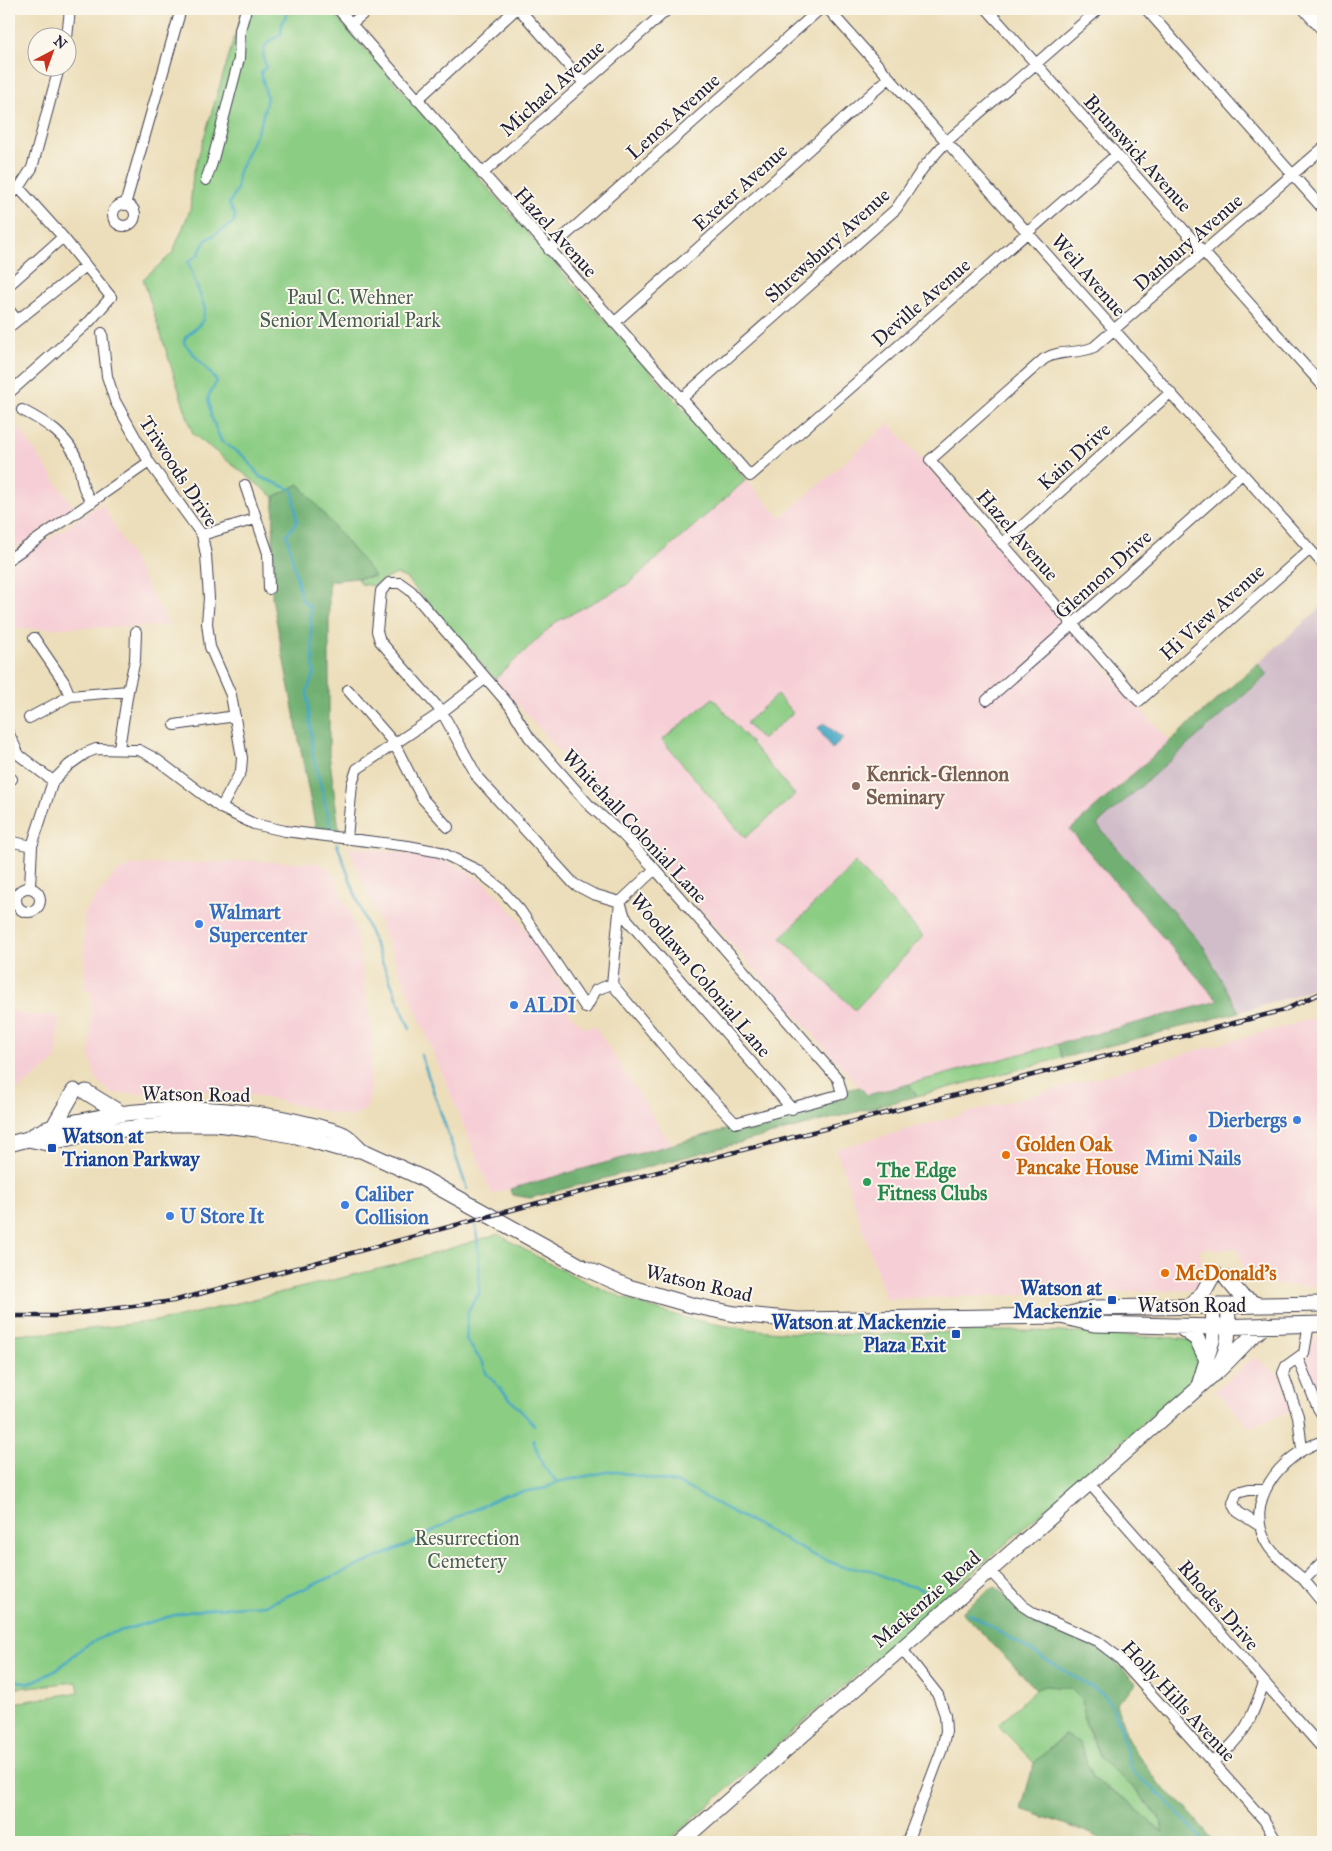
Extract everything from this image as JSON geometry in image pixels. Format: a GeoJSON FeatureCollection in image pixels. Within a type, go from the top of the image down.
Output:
{"type":"FeatureCollection","features":[{"type":"Feature","properties":{"kind":"main road"},"geometry":{"type":"LineString","coordinates":[[1306,9],[1323,28]]}},
{"type":"Feature","properties":{"kind":"main road"},"geometry":{"type":"LineString","coordinates":[[54,1126],[80,1092],[122,1114]]}},
{"type":"Feature","properties":{"kind":"main road","name":"Watson Road"},"geometry":{"type":"LineString","coordinates":[[9,1144],[28,1139],[41,1129],[122,1114],[204,1110],[262,1115],[344,1135],[361,1150],[420,1177],[591,1271],[634,1289],[691,1305],[743,1315],[798,1320],[1061,1316],[1094,1308],[1323,1304]]}},
{"type":"Feature","properties":{"kind":"main road","name":"Watson Road"},"geometry":{"type":"LineString","coordinates":[[28,1139],[47,1143],[96,1132],[138,1127],[209,1124],[264,1130],[338,1148],[361,1150]]}},
{"type":"Feature","properties":{"kind":"main road"},"geometry":{"type":"LineString","coordinates":[[1188,1307],[1221,1276],[1242,1296],[1259,1306]]}},
{"type":"Feature","properties":{"kind":"main road","name":"Mackenzie Road"},"geometry":{"type":"LineString","coordinates":[[681,1842],[1213,1374],[1226,1352],[1221,1307]]}},
{"type":"Feature","properties":{"kind":"main road","name":"Watson Road"},"geometry":{"type":"LineString","coordinates":[[1061,1316],[1094,1324],[1179,1326],[1316,1324]]}},
{"type":"Feature","properties":{"kind":"main road"},"geometry":{"type":"LineString","coordinates":[[1213,1374],[1233,1359],[1248,1339],[1266,1325]]}},
{"type":"Feature","properties":{"kind":"main road"},"geometry":{"type":"LineString","coordinates":[[1179,1326],[1197,1339],[1207,1360]]}},
{"type":"Feature","properties":{"kind":"main road","name":"Mackenzie Road"},"geometry":{"type":"LineString","coordinates":[[1198,1387],[1213,1340],[1222,1326]]}},
{"type":"Feature","properties":{"kind":"street"},"geometry":{"type":"LineString","coordinates":[[68,28],[70,9]]}},
{"type":"Feature","properties":{"kind":"street"},"geometry":{"type":"LineString","coordinates":[[126,205],[181,9]]}},
{"type":"Feature","properties":{"kind":"street"},"geometry":{"type":"LineString","coordinates":[[206,180],[212,164],[239,59],[240,30],[246,9]]}},
{"type":"Feature","properties":{"kind":"street","name":"Hazel Avenue"},"geometry":{"type":"LineString","coordinates":[[338,9],[750,476]]}},
{"type":"Feature","properties":{"kind":"street"},"geometry":{"type":"LineString","coordinates":[[351,24],[368,9]]}},
{"type":"Feature","properties":{"kind":"street"},"geometry":{"type":"LineString","coordinates":[[417,100],[518,9],[584,83]]}},
{"type":"Feature","properties":{"kind":"street","name":"Michael Avenue"},"geometry":{"type":"LineString","coordinates":[[482,174],[667,9]]}},
{"type":"Feature","properties":{"kind":"street","name":"Lenox Avenue"},"geometry":{"type":"LineString","coordinates":[[549,250],[820,9]]}},
{"type":"Feature","properties":{"kind":"street","name":"Weil Avenue"},"geometry":{"type":"LineString","coordinates":[[828,9],[1323,564]]}},
{"type":"Feature","properties":{"kind":"street","name":"Brunswick Avenue"},"geometry":{"type":"LineString","coordinates":[[987,9],[1323,386]]}},
{"type":"Feature","properties":{"kind":"street","name":"Shrewsbury Avenue"},"geometry":{"type":"LineString","coordinates":[[681,399],[896,209],[904,200],[923,168],[946,142],[1099,9]]}},
{"type":"Feature","properties":{"kind":"street"},"geometry":{"type":"LineString","coordinates":[[1146,9],[1323,209]]}},
{"type":"Feature","properties":{"kind":"street"},"geometry":{"type":"LineString","coordinates":[[9,196],[19,188],[32,168],[56,78]]}},
{"type":"Feature","properties":{"kind":"street","name":"Exeter Avenue"},"geometry":{"type":"LineString","coordinates":[[614,323],[889,78]]}},
{"type":"Feature","properties":{"kind":"street","name":"Danbury Avenue"},"geometry":{"type":"LineString","coordinates":[[930,460],[1044,359],[1057,353],[1087,350],[1113,330],[1323,148]]}},
{"type":"Feature","properties":{"kind":"street","name":"Deville Avenue"},"geometry":{"type":"LineString","coordinates":[[750,476],[1116,155]]}},
{"type":"Feature","properties":{"kind":"street"},"geometry":{"type":"LineString","coordinates":[[9,393],[90,321],[111,297],[63,237],[19,188]]}},
{"type":"Feature","properties":{"kind":"street"},"geometry":{"type":"LineString","coordinates":[[9,285],[63,237]]}},
{"type":"Feature","properties":{"kind":"street"},"geometry":{"type":"LineString","coordinates":[[9,327],[13,319],[86,266]]}},
{"type":"Feature","properties":{"kind":"street"},"geometry":{"type":"LineString","coordinates":[[9,310],[13,319]]}},
{"type":"Feature","properties":{"kind":"street","name":"Triwoods Drive"},"geometry":{"type":"LineString","coordinates":[[102,333],[107,376],[115,401],[150,462],[202,535],[206,555],[209,598],[207,623],[210,648],[231,695],[242,758],[241,771],[221,808]]}},
{"type":"Feature","properties":{"kind":"street","name":"Kain Drive"},"geometry":{"type":"LineString","coordinates":[[1002,544],[1170,393]]}},
{"type":"Feature","properties":{"kind":"street"},"geometry":{"type":"LineString","coordinates":[[22,410],[60,434],[72,449],[78,464],[83,491],[92,502]]}},
{"type":"Feature","properties":{"kind":"street","name":"Hazel Avenue"},"geometry":{"type":"LineString","coordinates":[[930,460],[1139,701]]}},
{"type":"Feature","properties":{"kind":"street"},"geometry":{"type":"LineString","coordinates":[[9,559],[150,462]]}},
{"type":"Feature","properties":{"kind":"street","name":"Glennon Drive"},"geometry":{"type":"LineString","coordinates":[[987,700],[1242,474]]}},
{"type":"Feature","properties":{"kind":"street"},"geometry":{"type":"LineString","coordinates":[[245,485],[254,519],[268,553],[269,589]]}},
{"type":"Feature","properties":{"kind":"street"},"geometry":{"type":"LineString","coordinates":[[202,535],[254,519]]}},
{"type":"Feature","properties":{"kind":"street","name":"Hi View Avenue"},"geometry":{"type":"LineString","coordinates":[[1139,701],[1309,550]]}},
{"type":"Feature","properties":{"kind":"street","name":"Woodlawn Colonial Lane"},"geometry":{"type":"LineString","coordinates":[[400,583],[389,583],[381,591],[378,631],[380,641],[442,712],[478,778],[574,884],[593,894],[620,902],[625,917],[792,1108]]}},
{"type":"Feature","properties":{"kind":"street","name":"Whitehall Colonial Lane"},"geometry":{"type":"LineString","coordinates":[[400,583],[410,591],[510,706],[530,736],[589,805],[622,834],[655,869],[838,1079],[842,1094],[792,1108]]}},
{"type":"Feature","properties":{"kind":"street"},"geometry":{"type":"LineString","coordinates":[[119,748],[135,660],[136,632]]}},
{"type":"Feature","properties":{"kind":"street"},"geometry":{"type":"LineString","coordinates":[[34,638],[64,682],[70,696]]}},
{"type":"Feature","properties":{"kind":"street"},"geometry":{"type":"LineString","coordinates":[[347,838],[352,784],[356,770],[442,712],[486,678]]}},
{"type":"Feature","properties":{"kind":"street"},"geometry":{"type":"LineString","coordinates":[[348,690],[394,743],[422,798],[448,827]]}},
{"type":"Feature","properties":{"kind":"street"},"geometry":{"type":"LineString","coordinates":[[30,718],[70,696],[128,691]]}},
{"type":"Feature","properties":{"kind":"street"},"geometry":{"type":"LineString","coordinates":[[175,725],[235,716]]}},
{"type":"Feature","properties":{"kind":"street"},"geometry":{"type":"LineString","coordinates":[[9,734],[20,755],[53,781]]}},
{"type":"Feature","properties":{"kind":"street"},"geometry":{"type":"LineString","coordinates":[[30,887],[32,846],[53,781],[86,753],[96,749],[119,748],[140,750],[156,759],[221,808],[254,824],[285,831],[408,846],[440,852],[478,870],[500,888],[520,910],[586,1008],[596,990],[612,984]]}},
{"type":"Feature","properties":{"kind":"street"},"geometry":{"type":"LineString","coordinates":[[9,841],[32,846]]}},
{"type":"Feature","properties":{"kind":"street"},"geometry":{"type":"LineString","coordinates":[[655,869],[620,902],[612,984],[673,1057],[735,1123],[792,1108]]}},
{"type":"Feature","properties":{"kind":"street"},"geometry":{"type":"LineString","coordinates":[[1302,1449],[1298,1416],[1283,1373],[1286,1366],[1304,1353],[1316,1324]]}},
{"type":"Feature","properties":{"kind":"street"},"geometry":{"type":"LineString","coordinates":[[1298,1359],[1323,1416]]}},
{"type":"Feature","properties":{"kind":"street"},"geometry":{"type":"LineString","coordinates":[[1323,1441],[1302,1449],[1281,1467],[1265,1490],[1259,1510],[1260,1526],[1270,1549],[1304,1580],[1323,1603]]}},
{"type":"Feature","properties":{"kind":"street","name":"Rhodes Drive"},"geometry":{"type":"LineString","coordinates":[[1088,1482],[1323,1749]]}},
{"type":"Feature","properties":{"kind":"street"},"geometry":{"type":"LineString","coordinates":[[1260,1526],[1238,1512],[1233,1503],[1237,1492],[1242,1490],[1265,1490]]}},
{"type":"Feature","properties":{"kind":"street"},"geometry":{"type":"LineString","coordinates":[[1304,1580],[1323,1561]]}},
{"type":"Feature","properties":{"kind":"street","name":"Holly Hills Avenue"},"geometry":{"type":"LineString","coordinates":[[989,1570],[1023,1606],[1035,1614],[1098,1641],[1118,1657],[1264,1820],[1277,1842]]}},
{"type":"Feature","properties":{"kind":"street"},"geometry":{"type":"LineString","coordinates":[[901,1648],[938,1695],[945,1715],[946,1731],[942,1750],[906,1842]]}},
{"type":"Feature","properties":{"kind":"street"},"geometry":{"type":"LineString","coordinates":[[1213,1762],[1242,1735],[1250,1723],[1264,1683]]}},
{"type":"Feature","properties":{"kind":"shaded area"},"geometry":{"type":"Polygon","coordinates":[[[9,413],[73,506],[9,553],[9,413]]]}},
{"type":"Feature","properties":{"kind":"shaded area","name":"Kenrick-Glennon Seminary"},"geometry":{"type":"Polygon","coordinates":[[[889,423],[1170,742],[1070,830],[1218,1001],[867,1095],[495,679],[556,622],[628,584],[746,480],[781,518],[889,423]]]}},
{"type":"Feature","properties":{"kind":"shaded area"},"geometry":{"type":"Polygon","coordinates":[[[102,503],[169,626],[9,629],[9,566],[102,503]]]}},
{"type":"Feature","properties":{"kind":"shaded area"},"geometry":{"type":"Polygon","coordinates":[[[1323,606],[1323,985],[1291,997],[1239,1012],[1203,946],[1097,825],[1267,675],[1258,663],[1323,606]]]}},
{"type":"Feature","properties":{"kind":"shaded area"},"geometry":{"type":"Polygon","coordinates":[[[348,846],[440,858],[486,883],[517,917],[560,982],[567,994],[569,1013],[584,1028],[595,1026],[671,1144],[492,1194],[348,846]]]}},
{"type":"Feature","properties":{"kind":"shaded area"},"geometry":{"type":"Polygon","coordinates":[[[250,861],[317,863],[331,870],[355,927],[372,1032],[370,1095],[366,1109],[351,1117],[253,1095],[211,1091],[113,1094],[96,1079],[90,1056],[92,992],[85,991],[84,912],[116,873],[133,865],[250,861]]]}},
{"type":"Feature","properties":{"kind":"shaded area"},"geometry":{"type":"Polygon","coordinates":[[[9,1009],[26,1015],[58,1016],[58,1051],[54,1062],[9,1097],[9,1009]]]}},
{"type":"Feature","properties":{"kind":"shaded area"},"geometry":{"type":"Polygon","coordinates":[[[1323,1016],[1323,1286],[1249,1284],[1238,1249],[1200,1249],[1201,1283],[1191,1290],[886,1299],[836,1149],[1323,1016]]]}},
{"type":"Feature","properties":{"kind":"shaded area"},"geometry":{"type":"Polygon","coordinates":[[[1323,1333],[1323,1396],[1319,1397],[1305,1363],[1313,1339],[1323,1333]]]}},
{"type":"Feature","properties":{"kind":"shaded area"},"geometry":{"type":"Polygon","coordinates":[[[1254,1357],[1280,1376],[1292,1410],[1249,1427],[1215,1390],[1254,1357]]]}},
{"type":"Feature","properties":{"kind":"green space","name":"Paul C. Wehner Senior Memorial Park"},"geometry":{"type":"Polygon","coordinates":[[[243,9],[330,9],[746,480],[628,584],[556,622],[495,679],[407,579],[397,574],[380,581],[376,586],[361,584],[357,578],[374,577],[299,484],[274,497],[193,434],[143,279],[172,254],[190,210],[193,174],[243,9]]]}},
{"type":"Feature","properties":{"kind":"green space"},"geometry":{"type":"Polygon","coordinates":[[[299,484],[375,576],[329,581],[329,753],[339,829],[335,831],[316,830],[272,598],[274,497],[299,484]]]}},
{"type":"Feature","properties":{"kind":"green space"},"geometry":{"type":"Polygon","coordinates":[[[1258,663],[1267,675],[1097,825],[1203,946],[1239,1012],[1062,1058],[1058,1044],[1218,1001],[1070,830],[1258,663]]]}},
{"type":"Feature","properties":{"kind":"green space"},"geometry":{"type":"Polygon","coordinates":[[[777,695],[793,713],[762,740],[746,723],[777,695]]]}},
{"type":"Feature","properties":{"kind":"green space"},"geometry":{"type":"Polygon","coordinates":[[[713,698],[795,795],[745,838],[662,740],[713,698]]]}},
{"type":"Feature","properties":{"kind":"green space"},"geometry":{"type":"Polygon","coordinates":[[[855,862],[923,936],[855,1010],[781,938],[855,862]]]}},
{"type":"Feature","properties":{"kind":"green space"},"geometry":{"type":"Polygon","coordinates":[[[1058,1044],[1062,1058],[917,1096],[909,1084],[1058,1044]]]}},
{"type":"Feature","properties":{"kind":"green space"},"geometry":{"type":"Polygon","coordinates":[[[909,1084],[917,1096],[530,1198],[512,1195],[510,1189],[848,1096],[846,1090],[860,1087],[867,1095],[909,1084]]]}},
{"type":"Feature","properties":{"kind":"green space","name":"Resurrection Cemetery"},"geometry":{"type":"Polygon","coordinates":[[[498,1234],[567,1272],[615,1295],[665,1312],[732,1327],[814,1334],[1022,1331],[1181,1338],[1190,1341],[1201,1356],[1195,1375],[1184,1387],[667,1842],[9,1842],[9,1704],[79,1692],[77,1682],[9,1689],[9,1334],[58,1333],[171,1319],[395,1265],[498,1234]]]}},
{"type":"Feature","properties":{"kind":"green space"},"geometry":{"type":"Polygon","coordinates":[[[996,1587],[1022,1612],[1092,1644],[1109,1655],[1137,1684],[1116,1704],[1129,1742],[1160,1785],[1184,1806],[1215,1842],[1104,1842],[1092,1834],[1021,1809],[1034,1763],[1065,1735],[1080,1743],[1092,1778],[1127,1800],[1162,1833],[1160,1818],[1134,1788],[1102,1761],[1084,1718],[1082,1700],[1070,1688],[1045,1686],[1036,1689],[962,1612],[991,1588],[996,1587]]]}},
{"type":"Feature","properties":{"kind":"green space"},"geometry":{"type":"Polygon","coordinates":[[[1045,1686],[1071,1688],[1082,1700],[1084,1719],[1091,1738],[1160,1819],[1162,1833],[1127,1800],[1092,1778],[1080,1743],[1064,1735],[1034,1763],[998,1725],[1036,1689],[1045,1686]]]}},
{"type":"Feature","properties":{"kind":"water"},"geometry":{"type":"Polygon","coordinates":[[[824,723],[843,739],[832,749],[818,728],[824,723]]]}},
{"type":"Feature","properties":{"kind":"waterway"},"geometry":{"type":"LineString","coordinates":[[287,13],[282,23],[281,34],[267,44],[264,50],[263,55],[266,67],[261,72],[267,98],[261,123],[238,174],[237,189],[229,204],[235,215],[234,222],[205,241],[198,255],[188,262],[205,309],[202,322],[185,338],[184,343],[217,381],[208,397],[211,416],[221,441],[245,457],[260,477],[293,490],[297,522],[287,534],[301,598],[310,607],[314,674],[307,691],[313,756],[332,830]]}},
{"type":"Feature","properties":{"kind":"waterway"},"geometry":{"type":"LineString","coordinates":[[337,844],[364,918],[410,1029]]}},
{"type":"Feature","properties":{"kind":"waterway"},"geometry":{"type":"LineString","coordinates":[[421,1055],[467,1189]]}},
{"type":"Feature","properties":{"kind":"waterway"},"geometry":{"type":"LineString","coordinates":[[476,1226],[479,1294],[468,1311],[466,1340],[483,1363],[486,1373],[534,1425]]}},
{"type":"Feature","properties":{"kind":"waterway"},"geometry":{"type":"LineString","coordinates":[[533,1440],[543,1466],[557,1482]]}},
{"type":"Feature","properties":{"kind":"waterway"},"geometry":{"type":"LineString","coordinates":[[9,1678],[28,1684],[57,1670],[82,1648],[106,1635],[182,1613],[213,1608],[266,1605],[416,1541],[456,1518],[505,1495],[546,1488],[557,1482],[612,1471],[680,1484],[813,1555],[843,1567],[871,1570],[897,1583],[915,1587],[934,1595]]}},
{"type":"Feature","properties":{"kind":"waterway"},"geometry":{"type":"LineString","coordinates":[[969,1613],[1103,1694],[1109,1701],[1121,1728],[1129,1763],[1134,1773],[1164,1798],[1205,1842]]}},
{"type":"Feature","properties":{"kind":"railway"},"geometry":{"type":"LineString","coordinates":[[9,1316],[56,1316],[173,1301],[534,1204],[1284,1010],[1323,992]]}},
{"type":"Feature","properties":{"kind":"place","name":"Kenrick-Glennon Seminary"},"geometry":{"type":"Point","coordinates":[856,786]}},
{"type":"Feature","properties":{"kind":"place","name":"Walmart Supercenter"},"geometry":{"type":"Point","coordinates":[199,924]}},
{"type":"Feature","properties":{"kind":"place","name":"ALDI"},"geometry":{"type":"Point","coordinates":[514,1005]}},
{"type":"Feature","properties":{"kind":"place","name":"Dierbergs"},"geometry":{"type":"Point","coordinates":[1297,1120]}},
{"type":"Feature","properties":{"kind":"place","name":"Mimi Nails"},"geometry":{"type":"Point","coordinates":[1193,1138]}},
{"type":"Feature","properties":{"kind":"place","name":"Watson at Trianon Parkway"},"geometry":{"type":"Point","coordinates":[52,1148]}},
{"type":"Feature","properties":{"kind":"place","name":"Golden Oak Pancake House"},"geometry":{"type":"Point","coordinates":[1006,1155]}},
{"type":"Feature","properties":{"kind":"place","name":"The Edge Fitness Clubs"},"geometry":{"type":"Point","coordinates":[867,1182]}},
{"type":"Feature","properties":{"kind":"place","name":"Caliber Collision"},"geometry":{"type":"Point","coordinates":[345,1205]}},
{"type":"Feature","properties":{"kind":"place","name":"U Store It"},"geometry":{"type":"Point","coordinates":[170,1216]}},
{"type":"Feature","properties":{"kind":"place","name":"McDonald's"},"geometry":{"type":"Point","coordinates":[1165,1273]}},
{"type":"Feature","properties":{"kind":"place","name":"Watson at Mackenzie"},"geometry":{"type":"Point","coordinates":[1112,1300]}},
{"type":"Feature","properties":{"kind":"place","name":"Watson at Mackenzie Plaza Exit"},"geometry":{"type":"Point","coordinates":[956,1334]}}]}
